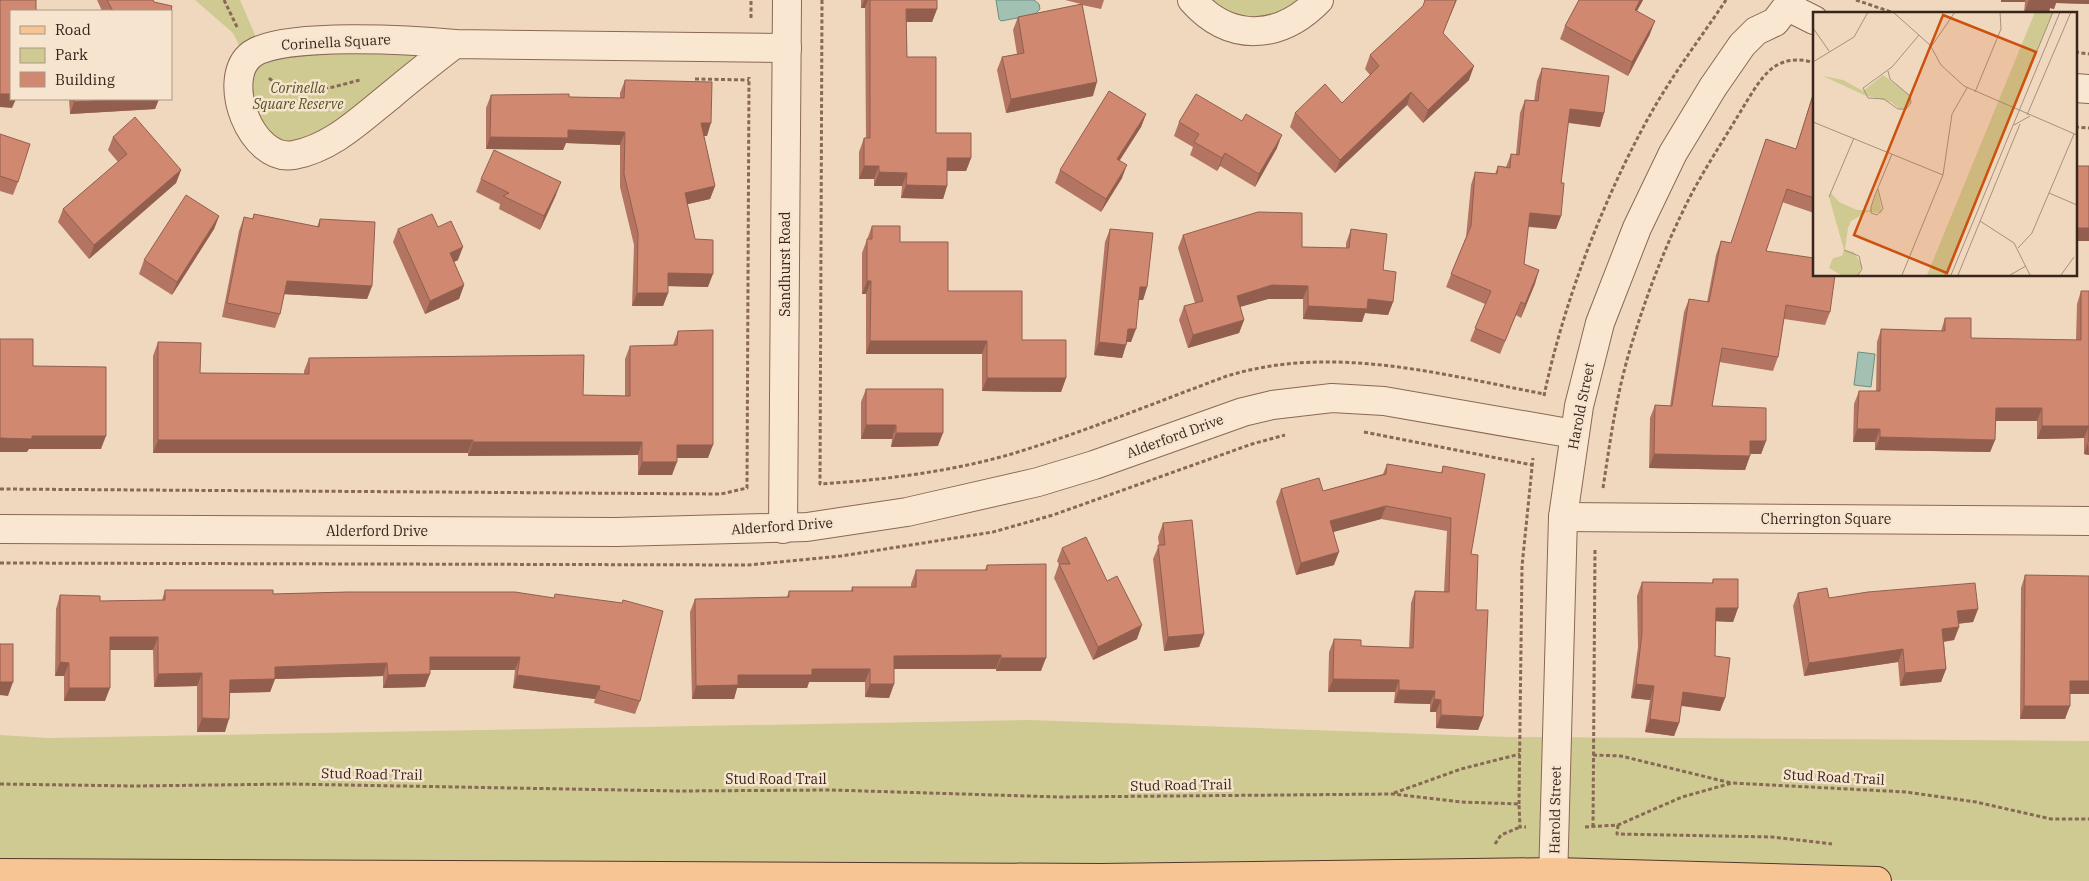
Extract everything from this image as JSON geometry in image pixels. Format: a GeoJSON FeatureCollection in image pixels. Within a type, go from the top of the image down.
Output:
{"type":"FeatureCollection","features":[{"type":"Feature","properties":{"kind":"main road"},"geometry":{"type":"LineString","coordinates":[[0,873],[1100,878],[1553,876],[1877,881]]}},
{"type":"Feature","properties":{"kind":"street","name":"Sandhurst Road"},"geometry":{"type":"LineString","coordinates":[[784,529],[787,0]]}},
{"type":"Feature","properties":{"kind":"street"},"geometry":{"type":"LineString","coordinates":[[1192,0],[1209,17],[1220,23],[1234,28],[1262,31],[1290,24],[1319,0]]}},
{"type":"Feature","properties":{"kind":"street"},"geometry":{"type":"LineString","coordinates":[[1790,3],[1813,19]]}},
{"type":"Feature","properties":{"kind":"street","name":"Harold Street"},"geometry":{"type":"LineString","coordinates":[[1553,876],[1563,517],[1579,406],[1600,323],[1637,228],[1660,179],[1713,88],[1742,45],[1756,31],[1775,22],[1790,3]]}},
{"type":"Feature","properties":{"kind":"street","name":"Corinella Square"},"geometry":{"type":"LineString","coordinates":[[455,44],[344,133],[311,150],[285,157],[274,154],[257,138],[247,123],[240,99],[240,76],[246,59],[261,49],[288,43],[403,40],[455,44],[786,48]]}},
{"type":"Feature","properties":{"kind":"street"},"geometry":{"type":"LineString","coordinates":[[2076,88],[2089,89]]}},
{"type":"Feature","properties":{"kind":"street","name":"Alderford Drive"},"geometry":{"type":"LineString","coordinates":[[0,529],[616,532],[784,529],[907,512],[1038,482],[1094,465],[1243,412],[1306,400],[1332,398],[1384,401],[1574,434]]}},
{"type":"Feature","properties":{"kind":"street","name":"Cherrington Square"},"geometry":{"type":"LineString","coordinates":[[1563,517],[2089,521]]}},
{"type":"Feature","properties":{"kind":"path"},"geometry":{"type":"LineString","coordinates":[[224,0],[238,30]]}},
{"type":"Feature","properties":{"kind":"path"},"geometry":{"type":"LineString","coordinates":[[751,0],[751,21]]}},
{"type":"Feature","properties":{"kind":"path"},"geometry":{"type":"LineString","coordinates":[[820,484],[822,0]]}},
{"type":"Feature","properties":{"kind":"path"},"geometry":{"type":"LineString","coordinates":[[1856,0],[1891,12]]}},
{"type":"Feature","properties":{"kind":"path"},"geometry":{"type":"LineString","coordinates":[[2076,52],[2089,54]]}},
{"type":"Feature","properties":{"kind":"path"},"geometry":{"type":"LineString","coordinates":[[1602,489],[1613,417],[1629,354],[1642,314],[1683,211],[1743,108],[1768,72],[1778,64],[1806,60],[1813,63]]}},
{"type":"Feature","properties":{"kind":"path"},"geometry":{"type":"LineString","coordinates":[[264,71],[278,87],[300,92],[364,80]]}},
{"type":"Feature","properties":{"kind":"path"},"geometry":{"type":"LineString","coordinates":[[0,489],[721,494],[747,488],[749,80],[689,79]]}},
{"type":"Feature","properties":{"kind":"path"},"geometry":{"type":"LineString","coordinates":[[2076,127],[2089,128]]}},
{"type":"Feature","properties":{"kind":"path"},"geometry":{"type":"LineString","coordinates":[[1520,827],[1522,566],[1534,458]]}},
{"type":"Feature","properties":{"kind":"path"},"geometry":{"type":"LineString","coordinates":[[1594,827],[1595,546]]}},
{"type":"Feature","properties":{"kind":"path"},"geometry":{"type":"LineString","coordinates":[[1392,794],[1461,769],[1520,754]]}},
{"type":"Feature","properties":{"kind":"path"},"geometry":{"type":"LineString","coordinates":[[1593,755],[1621,756],[1732,783]]}},
{"type":"Feature","properties":{"kind":"path","name":"Stud Road Trail"},"geometry":{"type":"LineString","coordinates":[[1583,827],[1618,825],[1682,797],[1732,783],[1906,792],[1976,802],[2051,819],[2089,819]]}},
{"type":"Feature","properties":{"kind":"path","name":"Stud Road Trail"},"geometry":{"type":"LineString","coordinates":[[0,784],[135,786],[348,785],[678,790],[831,790],[1060,797],[1392,794],[1461,802],[1520,804]]}},
{"type":"Feature","properties":{"kind":"path"},"geometry":{"type":"LineString","coordinates":[[1618,825],[1618,834],[1772,837],[1832,844]]}},
{"type":"Feature","properties":{"kind":"path"},"geometry":{"type":"LineString","coordinates":[[1494,850],[1496,841],[1501,835],[1520,827],[1530,827]]}},
{"type":"Feature","properties":{"kind":"green space","name":"Corinella Square Reserve"},"geometry":{"type":"Polygon","coordinates":[[[195,0],[240,0],[261,49],[455,44],[311,150],[257,138],[246,59],[233,33],[195,0]]]}},
{"type":"Feature","properties":{"kind":"green space"},"geometry":{"type":"Polygon","coordinates":[[[1192,0],[1319,0],[1276,29],[1192,0]]]}},
{"type":"Feature","properties":{"kind":"green space"},"geometry":{"type":"Polygon","coordinates":[[[1028,720],[1510,737],[2089,741],[2089,881],[0,872],[0,735],[48,738],[1028,720]]]}},
{"type":"Feature","properties":{"kind":"shaded area"},"geometry":{"type":"Polygon","coordinates":[[[996,0],[1034,0],[1039,4],[1040,9],[1034,15],[1001,21],[996,0]]]}},
{"type":"Feature","properties":{"kind":"shaded area"},"geometry":{"type":"Polygon","coordinates":[[[1858,352],[1875,354],[1871,387],[1854,385],[1858,352]]]}},
{"type":"Feature","properties":{"kind":"building"},"geometry":{"type":"Polygon","coordinates":[[[0,0],[36,0],[36,10],[10,10],[10,94],[0,94],[0,0]]]}},
{"type":"Feature","properties":{"kind":"building"},"geometry":{"type":"Polygon","coordinates":[[[107,0],[153,0],[154,2],[172,6],[171,10],[112,10],[107,0]]]}},
{"type":"Feature","properties":{"kind":"building"},"geometry":{"type":"Polygon","coordinates":[[[870,0],[937,0],[937,9],[906,9],[907,57],[936,57],[936,133],[971,133],[971,158],[947,158],[947,186],[906,185],[907,173],[879,172],[879,166],[864,166],[864,138],[870,138],[870,0]]]}},
{"type":"Feature","properties":{"kind":"building"},"geometry":{"type":"Polygon","coordinates":[[[1425,0],[1456,0],[1443,33],[1474,66],[1428,110],[1411,92],[1340,160],[1295,113],[1325,84],[1342,103],[1379,66],[1370,55],[1423,6],[1425,0]]]}},
{"type":"Feature","properties":{"kind":"building"},"geometry":{"type":"Polygon","coordinates":[[[1579,0],[1640,0],[1635,10],[1655,21],[1632,62],[1565,26],[1579,0]]]}},
{"type":"Feature","properties":{"kind":"building"},"geometry":{"type":"Polygon","coordinates":[[[1082,4],[1097,82],[1011,99],[1002,57],[1024,53],[1018,17],[1082,4]]]}},
{"type":"Feature","properties":{"kind":"building"},"geometry":{"type":"Polygon","coordinates":[[[1542,68],[1609,76],[1604,113],[1570,109],[1561,183],[1564,183],[1561,216],[1530,213],[1524,264],[1539,270],[1525,304],[1521,302],[1505,341],[1475,328],[1491,291],[1451,274],[1471,226],[1475,172],[1497,174],[1498,166],[1510,168],[1511,154],[1519,155],[1525,100],[1538,101],[1542,68]]]}},
{"type":"Feature","properties":{"kind":"building"},"geometry":{"type":"Polygon","coordinates":[[[625,80],[712,82],[711,123],[701,123],[715,186],[685,193],[695,239],[713,240],[713,274],[668,273],[668,293],[637,293],[638,233],[624,174],[625,132],[568,130],[568,138],[490,137],[491,95],[569,94],[569,97],[624,98],[625,80]]]}},
{"type":"Feature","properties":{"kind":"building"},"geometry":{"type":"Polygon","coordinates":[[[1109,91],[1146,114],[1117,159],[1127,165],[1106,199],[1060,170],[1109,91]]]}},
{"type":"Feature","properties":{"kind":"building"},"geometry":{"type":"Polygon","coordinates":[[[1196,94],[1242,121],[1246,114],[1282,135],[1259,174],[1225,153],[1222,158],[1194,142],[1199,134],[1179,122],[1196,94]]]}},
{"type":"Feature","properties":{"kind":"building"},"geometry":{"type":"Polygon","coordinates":[[[1813,95],[1813,198],[1787,189],[1766,251],[1813,258],[1813,276],[1835,276],[1830,312],[1786,305],[1778,357],[1722,348],[1712,406],[1766,408],[1766,441],[1750,441],[1750,456],[1654,454],[1655,405],[1672,406],[1689,299],[1709,302],[1721,241],[1731,243],[1766,139],[1796,149],[1813,95]]]}},
{"type":"Feature","properties":{"kind":"building"},"geometry":{"type":"Polygon","coordinates":[[[74,100],[111,100],[74,102],[74,100]]]}},
{"type":"Feature","properties":{"kind":"building"},"geometry":{"type":"Polygon","coordinates":[[[135,117],[181,170],[94,245],[63,209],[127,154],[113,137],[135,117]]]}},
{"type":"Feature","properties":{"kind":"building"},"geometry":{"type":"Polygon","coordinates":[[[0,134],[30,144],[18,182],[0,176],[0,134]]]}},
{"type":"Feature","properties":{"kind":"building"},"geometry":{"type":"Polygon","coordinates":[[[494,150],[561,182],[544,216],[503,196],[509,193],[481,179],[494,150]]]}},
{"type":"Feature","properties":{"kind":"building"},"geometry":{"type":"Polygon","coordinates":[[[2076,166],[2089,166],[2089,228],[2076,228],[2076,166]]]}},
{"type":"Feature","properties":{"kind":"building"},"geometry":{"type":"Polygon","coordinates":[[[186,195],[219,216],[177,282],[144,260],[186,195]]]}},
{"type":"Feature","properties":{"kind":"building"},"geometry":{"type":"Polygon","coordinates":[[[1258,212],[1302,213],[1302,247],[1349,248],[1351,229],[1387,234],[1383,270],[1396,272],[1393,302],[1368,299],[1367,309],[1308,306],[1308,286],[1272,285],[1237,296],[1244,320],[1193,335],[1184,306],[1203,301],[1183,235],[1258,212]]]}},
{"type":"Feature","properties":{"kind":"building"},"geometry":{"type":"Polygon","coordinates":[[[254,214],[319,227],[320,219],[375,222],[372,286],[287,281],[280,314],[227,303],[244,217],[253,219],[254,214]]]}},
{"type":"Feature","properties":{"kind":"building"},"geometry":{"type":"Polygon","coordinates":[[[432,214],[438,227],[451,221],[463,247],[450,253],[464,285],[430,301],[398,229],[432,214]]]}},
{"type":"Feature","properties":{"kind":"building"},"geometry":{"type":"Polygon","coordinates":[[[872,226],[900,226],[900,242],[948,242],[948,291],[1022,291],[1022,340],[1066,340],[1066,378],[987,378],[987,341],[870,341],[871,281],[867,281],[867,239],[872,239],[872,226]]]}},
{"type":"Feature","properties":{"kind":"building"},"geometry":{"type":"Polygon","coordinates":[[[1110,229],[1153,233],[1147,287],[1140,287],[1136,329],[1128,329],[1126,345],[1099,342],[1110,229]]]}},
{"type":"Feature","properties":{"kind":"building"},"geometry":{"type":"Polygon","coordinates":[[[2081,291],[2089,291],[2089,426],[2042,426],[2042,408],[1996,408],[1995,440],[1880,437],[1880,429],[1857,429],[1859,391],[1880,391],[1881,329],[1945,331],[1945,318],[1971,318],[1971,338],[2081,340],[2081,291]]]}},
{"type":"Feature","properties":{"kind":"building"},"geometry":{"type":"Polygon","coordinates":[[[713,330],[713,445],[677,445],[677,462],[642,462],[642,442],[158,440],[158,342],[201,343],[200,373],[309,374],[309,358],[584,355],[583,395],[630,396],[630,346],[677,345],[678,331],[713,330]]]}},
{"type":"Feature","properties":{"kind":"building"},"geometry":{"type":"Polygon","coordinates":[[[0,339],[33,339],[33,366],[106,367],[106,436],[32,436],[32,439],[0,438],[0,339]]]}},
{"type":"Feature","properties":{"kind":"building"},"geometry":{"type":"Polygon","coordinates":[[[866,389],[943,389],[943,433],[896,433],[896,425],[866,425],[866,389]]]}},
{"type":"Feature","properties":{"kind":"building"},"geometry":{"type":"Polygon","coordinates":[[[1387,464],[1442,473],[1443,466],[1485,474],[1471,554],[1478,555],[1476,610],[1488,610],[1483,717],[1441,715],[1441,700],[1434,699],[1435,691],[1399,690],[1399,680],[1333,679],[1334,639],[1361,640],[1361,646],[1413,648],[1415,591],[1449,592],[1451,518],[1386,506],[1330,521],[1339,552],[1301,563],[1281,489],[1319,478],[1323,491],[1386,474],[1387,464]]]}},
{"type":"Feature","properties":{"kind":"building"},"geometry":{"type":"Polygon","coordinates":[[[1192,520],[1204,634],[1168,637],[1158,545],[1165,545],[1163,523],[1192,520]]]}},
{"type":"Feature","properties":{"kind":"building"},"geometry":{"type":"Polygon","coordinates":[[[1086,537],[1107,581],[1117,576],[1142,625],[1098,647],[1059,564],[1070,564],[1062,548],[1086,537]]]}},
{"type":"Feature","properties":{"kind":"building"},"geometry":{"type":"Polygon","coordinates":[[[1046,564],[1046,658],[1001,658],[1001,655],[894,656],[894,684],[870,684],[870,669],[812,669],[812,675],[738,675],[738,685],[696,686],[695,599],[789,597],[789,591],[853,591],[852,587],[916,587],[916,570],[987,570],[987,565],[1046,564]]]}},
{"type":"Feature","properties":{"kind":"building"},"geometry":{"type":"Polygon","coordinates":[[[2025,575],[2089,576],[2089,681],[2070,681],[2070,706],[2024,706],[2025,575]]]}},
{"type":"Feature","properties":{"kind":"building"},"geometry":{"type":"Polygon","coordinates":[[[1713,579],[1738,579],[1738,608],[1716,608],[1715,656],[1730,658],[1725,698],[1683,692],[1679,723],[1650,719],[1654,686],[1636,684],[1642,633],[1642,582],[1713,583],[1713,579]]]}},
{"type":"Feature","properties":{"kind":"building"},"geometry":{"type":"Polygon","coordinates":[[[1975,583],[1978,609],[1957,611],[1959,627],[1942,629],[1946,669],[1905,673],[1903,649],[1809,663],[1798,593],[1827,588],[1829,598],[1868,592],[1975,583]]]}},
{"type":"Feature","properties":{"kind":"building"},"geometry":{"type":"Polygon","coordinates":[[[165,590],[273,590],[273,594],[515,592],[554,598],[555,594],[622,603],[623,600],[663,611],[640,701],[599,690],[600,686],[517,675],[520,657],[430,657],[430,674],[388,675],[387,663],[275,667],[275,679],[230,680],[229,719],[202,718],[202,673],[158,674],[158,637],[110,637],[110,688],[69,688],[69,663],[60,662],[60,595],[100,596],[100,601],[165,600],[165,590]]]}},
{"type":"Feature","properties":{"kind":"building"},"geometry":{"type":"Polygon","coordinates":[[[0,644],[13,644],[13,682],[0,682],[0,644]]]}}]}
